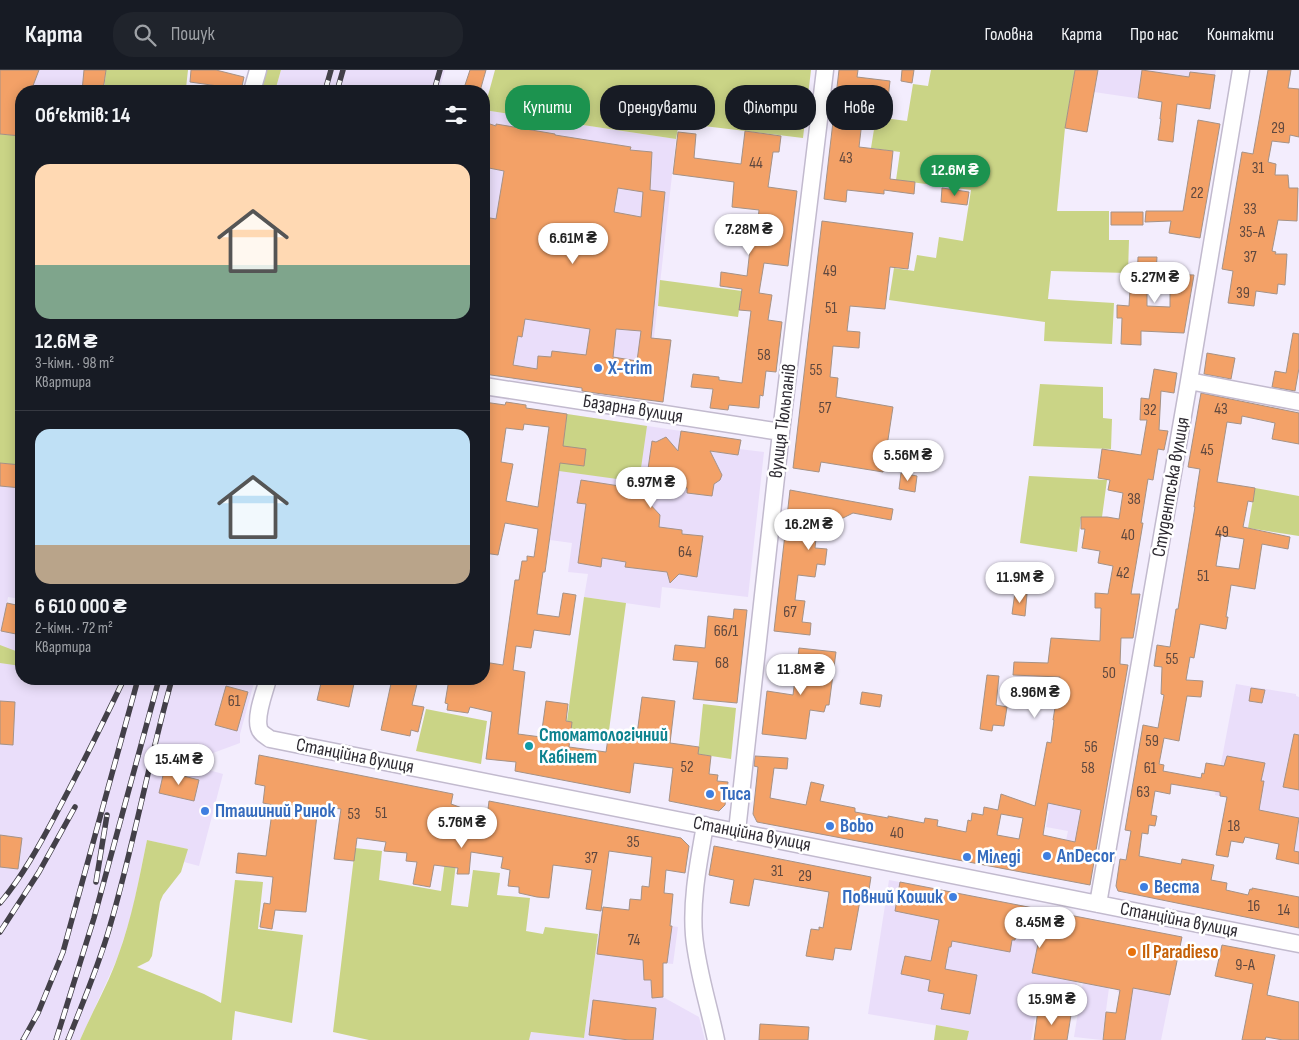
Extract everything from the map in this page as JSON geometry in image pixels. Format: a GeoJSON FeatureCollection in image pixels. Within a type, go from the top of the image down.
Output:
{"type":"FeatureCollection","features":[{"type":"Feature","properties":{"kind":"street"},"geometry":{"type":"LineString","coordinates":[[254,85],[258,70]]}},
{"type":"Feature","properties":{"kind":"street","name":"вулиця Тюльпанів"},"geometry":{"type":"LineString","coordinates":[[737,831],[825,70]]}},
{"type":"Feature","properties":{"kind":"street","name":"Студентська вулиця"},"geometry":{"type":"LineString","coordinates":[[1098,904],[1241,70]]}},
{"type":"Feature","properties":{"kind":"street"},"geometry":{"type":"LineString","coordinates":[[1189,381],[1299,402]]}},
{"type":"Feature","properties":{"kind":"street","name":"Базарна вулиця"},"geometry":{"type":"LineString","coordinates":[[490,387],[782,432]]}},
{"type":"Feature","properties":{"kind":"street","name":"Станційна вулиця"},"geometry":{"type":"LineString","coordinates":[[266,685],[258,719],[259,728],[263,735],[270,739],[1299,944]]}},
{"type":"Feature","properties":{"kind":"street"},"geometry":{"type":"LineString","coordinates":[[705,825],[695,891],[694,934],[716,1040]]}},
{"type":"Feature","properties":{"kind":"shaded area"},"geometry":{"type":"Polygon","coordinates":[[[0,70],[106,70],[104,85],[15,85],[15,135],[0,134],[0,70]]]}},
{"type":"Feature","properties":{"kind":"shaded area"},"geometry":{"type":"Polygon","coordinates":[[[281,70],[445,70],[441,85],[277,85],[281,70]]]}},
{"type":"Feature","properties":{"kind":"shaded area"},"geometry":{"type":"Polygon","coordinates":[[[1075,70],[1216,70],[1210,109],[1094,92],[1087,132],[1065,128],[1075,70]]]}},
{"type":"Feature","properties":{"kind":"shaded area"},"geometry":{"type":"Polygon","coordinates":[[[490,111],[505,113],[505,130],[590,130],[590,126],[600,128],[600,130],[616,130],[676,139],[654,338],[671,340],[663,402],[582,391],[582,388],[513,380],[516,365],[490,360],[490,111]]]}},
{"type":"Feature","properties":{"kind":"shaded area"},"geometry":{"type":"Polygon","coordinates":[[[567,414],[681,431],[679,447],[738,455],[739,449],[764,452],[748,597],[662,587],[660,608],[584,597],[588,574],[568,572],[572,543],[550,540],[567,414]]]}},
{"type":"Feature","properties":{"kind":"shaded area"},"geometry":{"type":"Polygon","coordinates":[[[0,463],[15,464],[15,598],[8,597],[7,603],[15,605],[15,685],[253,685],[240,734],[240,743],[213,753],[209,770],[223,774],[199,866],[184,862],[187,849],[147,840],[132,913],[117,959],[80,1040],[0,1040],[0,463]]]}},
{"type":"Feature","properties":{"kind":"shaded area"},"geometry":{"type":"Polygon","coordinates":[[[1236,684],[1296,694],[1299,697],[1299,864],[1276,859],[1278,844],[1253,839],[1260,804],[1215,795],[1236,684]]]}},
{"type":"Feature","properties":{"kind":"shaded area"},"geometry":{"type":"Polygon","coordinates":[[[1041,778],[1106,791],[1090,885],[1058,879],[1068,831],[1046,827],[1049,811],[1034,808],[1041,778]]]}},
{"type":"Feature","properties":{"kind":"shaded area"},"geometry":{"type":"Polygon","coordinates":[[[889,880],[1182,937],[1161,1040],[1125,1040],[1131,994],[1117,992],[1118,989],[1109,988],[1102,1040],[1074,1037],[1090,939],[1077,981],[1073,1013],[1037,1007],[1031,1040],[967,1040],[969,1031],[868,1014],[889,880]]]}},
{"type":"Feature","properties":{"kind":"shaded area"},"geometry":{"type":"Polygon","coordinates":[[[602,907],[643,912],[642,922],[678,927],[673,964],[663,963],[663,997],[699,1017],[705,1040],[529,1040],[530,1032],[584,1038],[602,907]]]}},
{"type":"Feature","properties":{"kind":"green space"},"geometry":{"type":"Polygon","coordinates":[[[106,70],[188,70],[186,85],[105,85],[106,70]]]}},
{"type":"Feature","properties":{"kind":"green space"},"geometry":{"type":"Polygon","coordinates":[[[264,70],[281,70],[277,85],[260,85],[264,70]]]}},
{"type":"Feature","properties":{"kind":"green space"},"geometry":{"type":"Polygon","coordinates":[[[495,70],[811,70],[809,85],[725,85],[725,129],[715,127],[715,85],[600,85],[600,128],[590,126],[590,85],[505,85],[505,113],[490,111],[490,88],[495,70]]]}},
{"type":"Feature","properties":{"kind":"green space"},"geometry":{"type":"Polygon","coordinates":[[[931,70],[1075,70],[1065,128],[1057,211],[1109,211],[1109,240],[1129,240],[1128,273],[1051,271],[1048,299],[1114,303],[1112,344],[1044,341],[1045,322],[889,300],[894,268],[914,271],[917,255],[936,258],[939,237],[963,241],[971,190],[896,180],[900,152],[871,148],[874,130],[893,130],[893,119],[907,121],[913,84],[928,86],[931,70]]]}},
{"type":"Feature","properties":{"kind":"green space"},"geometry":{"type":"Polygon","coordinates":[[[616,130],[678,130],[676,139],[616,130]]]}},
{"type":"Feature","properties":{"kind":"green space"},"geometry":{"type":"Polygon","coordinates":[[[737,130],[804,130],[803,138],[737,130]]]}},
{"type":"Feature","properties":{"kind":"green space"},"geometry":{"type":"Polygon","coordinates":[[[0,134],[15,135],[15,464],[0,463],[0,134]]]}},
{"type":"Feature","properties":{"kind":"green space"},"geometry":{"type":"Polygon","coordinates":[[[660,280],[742,291],[738,317],[658,306],[660,280]]]}},
{"type":"Feature","properties":{"kind":"green space"},"geometry":{"type":"Polygon","coordinates":[[[1040,384],[1103,387],[1103,418],[1112,419],[1111,449],[1033,446],[1040,384]]]}},
{"type":"Feature","properties":{"kind":"green space"},"geometry":{"type":"Polygon","coordinates":[[[567,414],[647,426],[639,482],[559,471],[567,414]]]}},
{"type":"Feature","properties":{"kind":"green space"},"geometry":{"type":"Polygon","coordinates":[[[1029,476],[1107,480],[1102,517],[1081,517],[1077,552],[1020,543],[1029,476]]]}},
{"type":"Feature","properties":{"kind":"green space"},"geometry":{"type":"Polygon","coordinates":[[[1255,488],[1299,496],[1299,536],[1248,528],[1255,488]]]}},
{"type":"Feature","properties":{"kind":"green space"},"geometry":{"type":"Polygon","coordinates":[[[584,597],[626,603],[608,738],[571,734],[572,722],[567,721],[584,597]]]}},
{"type":"Feature","properties":{"kind":"green space"},"geometry":{"type":"Polygon","coordinates":[[[0,645],[15,651],[15,665],[0,663],[0,645]]]}},
{"type":"Feature","properties":{"kind":"green space"},"geometry":{"type":"Polygon","coordinates":[[[703,704],[736,708],[731,759],[698,754],[703,704]]]}},
{"type":"Feature","properties":{"kind":"green space"},"geometry":{"type":"Polygon","coordinates":[[[426,709],[487,721],[481,764],[416,751],[426,709]]]}},
{"type":"Feature","properties":{"kind":"green space"},"geometry":{"type":"Polygon","coordinates":[[[147,840],[188,849],[181,872],[163,895],[160,902],[152,956],[149,961],[137,967],[204,994],[221,1003],[235,880],[263,882],[258,929],[303,935],[292,1023],[235,1011],[232,1040],[80,1040],[110,977],[123,942],[135,898],[147,840]]]}},
{"type":"Feature","properties":{"kind":"green space"},"geometry":{"type":"Polygon","coordinates":[[[447,846],[458,847],[451,905],[468,907],[473,870],[500,873],[497,895],[530,898],[526,931],[543,934],[545,927],[598,934],[584,1038],[531,1032],[529,1040],[369,1040],[333,1032],[355,848],[382,851],[379,880],[441,891],[447,846]]]}},
{"type":"Feature","properties":{"kind":"green space"},"geometry":{"type":"Polygon","coordinates":[[[936,1025],[969,1031],[967,1040],[934,1040],[936,1025]]]}},
{"type":"Feature","properties":{"kind":"building"},"geometry":{"type":"Polygon","coordinates":[[[0,70],[39,70],[33,85],[15,85],[15,135],[0,134],[0,70]]]}},
{"type":"Feature","properties":{"kind":"building"},"geometry":{"type":"Polygon","coordinates":[[[84,70],[106,70],[104,85],[83,85],[84,70]]]}},
{"type":"Feature","properties":{"kind":"building"},"geometry":{"type":"Polygon","coordinates":[[[191,70],[216,70],[244,77],[242,85],[211,85],[190,82],[191,70]]]}},
{"type":"Feature","properties":{"kind":"building"},"geometry":{"type":"Polygon","coordinates":[[[470,70],[486,70],[482,85],[465,85],[470,70]]]}},
{"type":"Feature","properties":{"kind":"building"},"geometry":{"type":"Polygon","coordinates":[[[839,70],[858,70],[857,77],[890,81],[890,85],[837,85],[839,70]]]}},
{"type":"Feature","properties":{"kind":"building"},"geometry":{"type":"Polygon","coordinates":[[[902,70],[914,70],[912,83],[901,81],[902,70]]]}},
{"type":"Feature","properties":{"kind":"building"},"geometry":{"type":"Polygon","coordinates":[[[1075,70],[1098,70],[1087,132],[1065,128],[1075,70]]]}},
{"type":"Feature","properties":{"kind":"building"},"geometry":{"type":"Polygon","coordinates":[[[1142,70],[1189,77],[1190,72],[1215,75],[1210,109],[1177,104],[1173,142],[1158,140],[1162,102],[1138,98],[1142,70]]]}},
{"type":"Feature","properties":{"kind":"building"},"geometry":{"type":"Polygon","coordinates":[[[1268,70],[1291,70],[1288,88],[1299,89],[1299,137],[1290,135],[1289,143],[1272,141],[1268,162],[1276,164],[1275,175],[1288,175],[1289,188],[1298,188],[1297,221],[1278,220],[1272,251],[1276,252],[1275,254],[1287,254],[1285,285],[1278,284],[1277,294],[1256,291],[1254,306],[1228,303],[1233,271],[1222,269],[1242,152],[1253,154],[1268,70]]]}},
{"type":"Feature","properties":{"kind":"building"},"geometry":{"type":"Polygon","coordinates":[[[1198,120],[1220,124],[1200,238],[1169,233],[1171,221],[1145,222],[1146,211],[1183,211],[1198,120]]]}},
{"type":"Feature","properties":{"kind":"building"},"geometry":{"type":"Polygon","coordinates":[[[490,124],[505,126],[505,130],[531,130],[631,147],[630,150],[652,152],[650,190],[665,192],[651,338],[671,340],[663,402],[582,391],[582,388],[490,375],[490,218],[496,219],[504,171],[490,168],[490,124]],[[618,188],[614,212],[641,217],[643,192],[618,188]],[[525,319],[522,337],[518,336],[513,365],[537,369],[538,356],[551,357],[552,351],[586,355],[590,329],[525,319]],[[616,329],[613,357],[637,361],[641,331],[616,329]]]}},
{"type":"Feature","properties":{"kind":"building"},"geometry":{"type":"Polygon","coordinates":[[[832,130],[861,130],[859,147],[893,151],[890,179],[915,182],[914,194],[884,190],[884,194],[847,190],[846,202],[824,199],[832,130]]]}},
{"type":"Feature","properties":{"kind":"building"},"geometry":{"type":"Polygon","coordinates":[[[745,131],[781,136],[779,152],[773,152],[768,187],[797,191],[788,266],[764,263],[759,293],[772,295],[768,320],[782,322],[776,372],[766,371],[763,396],[760,395],[759,408],[729,405],[728,410],[710,408],[713,389],[691,387],[693,374],[719,377],[719,380],[742,383],[751,311],[739,310],[742,289],[720,286],[721,272],[747,276],[751,240],[756,241],[759,210],[732,207],[734,182],[673,174],[678,132],[696,134],[694,158],[741,164],[745,131]]]}},
{"type":"Feature","properties":{"kind":"building"},"geometry":{"type":"Polygon","coordinates":[[[942,188],[969,192],[967,205],[941,202],[942,188]]]}},
{"type":"Feature","properties":{"kind":"building"},"geometry":{"type":"Polygon","coordinates":[[[1111,212],[1143,212],[1143,225],[1111,225],[1111,212]]]}},
{"type":"Feature","properties":{"kind":"building"},"geometry":{"type":"Polygon","coordinates":[[[822,221],[913,233],[908,269],[890,267],[885,309],[850,306],[847,331],[860,332],[859,348],[833,346],[830,377],[838,378],[836,397],[893,407],[883,472],[821,462],[819,472],[793,468],[822,221]]]}},
{"type":"Feature","properties":{"kind":"building"},"geometry":{"type":"Polygon","coordinates":[[[1138,257],[1157,257],[1156,274],[1194,275],[1184,333],[1141,331],[1141,345],[1121,344],[1122,318],[1117,318],[1117,305],[1129,306],[1130,289],[1147,289],[1147,306],[1170,307],[1170,285],[1137,285],[1138,257]]]}},
{"type":"Feature","properties":{"kind":"building"},"geometry":{"type":"Polygon","coordinates":[[[1293,333],[1299,334],[1299,368],[1295,391],[1272,387],[1275,371],[1286,373],[1293,333]]]}},
{"type":"Feature","properties":{"kind":"building"},"geometry":{"type":"Polygon","coordinates":[[[1207,353],[1235,358],[1231,379],[1204,374],[1207,353]]]}},
{"type":"Feature","properties":{"kind":"building"},"geometry":{"type":"Polygon","coordinates":[[[1154,369],[1177,373],[1174,393],[1161,391],[1159,430],[1168,431],[1164,450],[1158,449],[1153,480],[1148,479],[1131,594],[1140,594],[1133,638],[1121,638],[1120,664],[1128,665],[1090,885],[757,822],[753,814],[758,767],[754,766],[755,756],[788,758],[787,769],[774,768],[770,798],[806,805],[811,782],[824,785],[820,801],[855,808],[855,812],[888,818],[888,816],[924,823],[925,818],[938,820],[937,826],[966,832],[968,820],[971,821],[972,813],[983,815],[984,807],[998,810],[1001,794],[1035,806],[1047,742],[1051,743],[1060,677],[1013,675],[1014,662],[1048,663],[1051,638],[1100,641],[1101,608],[1095,608],[1095,593],[1108,594],[1113,566],[1098,563],[1100,551],[1082,548],[1085,529],[1081,529],[1081,517],[1119,519],[1123,493],[1108,490],[1110,480],[1098,478],[1102,449],[1141,455],[1147,420],[1140,420],[1141,398],[1149,399],[1154,369]],[[1048,803],[1043,835],[1075,842],[1081,810],[1048,803]],[[1001,814],[997,835],[1019,839],[1023,818],[1001,814]]]}},
{"type":"Feature","properties":{"kind":"building"},"geometry":{"type":"Polygon","coordinates":[[[1201,393],[1299,413],[1299,444],[1272,439],[1275,423],[1242,416],[1241,424],[1227,422],[1217,482],[1255,488],[1253,502],[1248,501],[1243,527],[1290,537],[1288,549],[1262,544],[1255,589],[1231,585],[1226,629],[1200,624],[1194,658],[1190,657],[1186,680],[1203,681],[1201,697],[1187,696],[1179,741],[1164,738],[1159,764],[1164,765],[1163,771],[1201,778],[1202,773],[1204,774],[1206,763],[1224,766],[1227,756],[1265,763],[1261,781],[1264,781],[1259,810],[1299,818],[1294,851],[1299,852],[1299,864],[1276,859],[1279,844],[1245,837],[1243,843],[1231,841],[1228,857],[1216,855],[1227,797],[1220,796],[1220,792],[1171,784],[1170,794],[1155,791],[1151,815],[1157,816],[1155,826],[1149,825],[1148,834],[1142,833],[1139,856],[1181,864],[1182,859],[1214,865],[1211,880],[1227,883],[1226,890],[1248,895],[1252,888],[1299,897],[1299,928],[1118,891],[1116,886],[1120,859],[1126,860],[1131,831],[1125,830],[1143,725],[1158,728],[1164,695],[1161,694],[1162,667],[1154,666],[1157,645],[1170,647],[1176,609],[1178,609],[1200,469],[1188,467],[1201,393]],[[1221,535],[1216,566],[1239,569],[1244,539],[1221,535]]]}},
{"type":"Feature","properties":{"kind":"building"},"geometry":{"type":"Polygon","coordinates":[[[506,402],[526,405],[526,408],[567,414],[563,446],[586,449],[584,466],[560,463],[545,572],[543,572],[537,614],[559,617],[563,593],[576,595],[570,635],[534,630],[531,648],[516,646],[513,670],[525,672],[518,734],[541,737],[546,701],[568,704],[566,721],[572,722],[569,747],[606,752],[609,731],[637,734],[642,697],[675,701],[670,743],[699,747],[698,754],[711,756],[709,774],[718,775],[717,781],[728,782],[725,805],[719,811],[669,801],[673,768],[634,763],[630,793],[515,771],[516,762],[486,759],[492,712],[470,707],[468,713],[447,710],[448,704],[445,703],[448,685],[490,685],[490,663],[503,665],[515,580],[519,580],[522,561],[527,561],[527,556],[534,557],[538,529],[505,523],[498,555],[490,554],[490,403],[505,405],[506,402]],[[524,424],[523,430],[506,428],[501,462],[513,464],[506,501],[538,507],[549,427],[524,424]]]}},
{"type":"Feature","properties":{"kind":"building"},"geometry":{"type":"Polygon","coordinates":[[[681,431],[741,440],[738,455],[710,451],[722,475],[720,480],[714,484],[712,496],[687,493],[687,488],[675,487],[669,480],[647,501],[660,515],[659,527],[682,530],[682,534],[703,536],[697,577],[679,574],[670,583],[667,572],[625,567],[626,562],[602,558],[601,567],[578,563],[586,504],[577,503],[581,480],[645,490],[652,441],[656,442],[666,437],[678,451],[681,431]]]}},
{"type":"Feature","properties":{"kind":"building"},"geometry":{"type":"Polygon","coordinates":[[[0,463],[15,464],[15,487],[0,486],[0,463]]]}},
{"type":"Feature","properties":{"kind":"building"},"geometry":{"type":"Polygon","coordinates":[[[901,473],[917,476],[915,492],[899,489],[901,473]]]}},
{"type":"Feature","properties":{"kind":"building"},"geometry":{"type":"Polygon","coordinates":[[[790,490],[893,509],[891,520],[853,513],[839,520],[810,515],[809,538],[816,539],[815,548],[827,549],[825,565],[817,564],[815,577],[798,575],[795,600],[805,601],[802,622],[811,623],[810,635],[774,631],[790,490]]]}},
{"type":"Feature","properties":{"kind":"building"},"geometry":{"type":"Polygon","coordinates":[[[1015,592],[1027,594],[1025,616],[1012,614],[1015,592]]]}},
{"type":"Feature","properties":{"kind":"building"},"geometry":{"type":"Polygon","coordinates":[[[7,603],[15,605],[15,634],[1,631],[7,603]]]}},
{"type":"Feature","properties":{"kind":"building"},"geometry":{"type":"Polygon","coordinates":[[[734,609],[747,610],[737,703],[693,699],[698,662],[673,660],[675,645],[705,648],[708,616],[733,619],[734,609]]]}},
{"type":"Feature","properties":{"kind":"building"},"geometry":{"type":"Polygon","coordinates":[[[799,648],[836,652],[829,705],[826,705],[824,712],[810,710],[806,739],[762,734],[767,691],[793,695],[799,648]]]}},
{"type":"Feature","properties":{"kind":"building"},"geometry":{"type":"Polygon","coordinates":[[[987,675],[999,676],[996,705],[1007,707],[1004,726],[993,725],[992,731],[980,729],[987,675]]]}},
{"type":"Feature","properties":{"kind":"building"},"geometry":{"type":"Polygon","coordinates":[[[321,685],[354,685],[349,707],[317,700],[321,685]]]}},
{"type":"Feature","properties":{"kind":"building"},"geometry":{"type":"Polygon","coordinates":[[[391,685],[417,685],[412,705],[424,707],[418,732],[411,730],[410,736],[381,730],[391,685]]]}},
{"type":"Feature","properties":{"kind":"building"},"geometry":{"type":"Polygon","coordinates":[[[226,686],[248,692],[237,731],[215,725],[226,686]]]}},
{"type":"Feature","properties":{"kind":"building"},"geometry":{"type":"Polygon","coordinates":[[[1251,688],[1265,690],[1262,703],[1249,701],[1251,688]]]}},
{"type":"Feature","properties":{"kind":"building"},"geometry":{"type":"Polygon","coordinates":[[[862,692],[882,695],[880,707],[860,704],[862,692]]]}},
{"type":"Feature","properties":{"kind":"building"},"geometry":{"type":"Polygon","coordinates":[[[0,701],[15,702],[13,745],[0,744],[0,701]]]}},
{"type":"Feature","properties":{"kind":"building"},"geometry":{"type":"Polygon","coordinates":[[[1294,734],[1299,735],[1299,790],[1283,787],[1294,734]]]}},
{"type":"Feature","properties":{"kind":"building"},"geometry":{"type":"Polygon","coordinates":[[[259,755],[453,794],[451,804],[487,817],[489,801],[681,838],[689,846],[685,873],[666,870],[664,893],[673,894],[670,926],[672,926],[667,963],[663,963],[663,997],[652,998],[651,980],[644,980],[643,960],[597,954],[603,907],[629,910],[630,899],[641,900],[642,886],[649,887],[652,857],[609,851],[601,911],[586,909],[592,870],[553,865],[549,898],[537,897],[519,893],[519,887],[508,886],[510,870],[501,868],[503,857],[471,852],[469,874],[457,874],[458,868],[434,865],[430,887],[413,884],[417,862],[406,861],[407,853],[384,851],[386,842],[357,838],[354,861],[334,859],[341,809],[318,806],[306,912],[275,910],[272,929],[260,927],[264,903],[270,904],[273,877],[236,873],[238,853],[266,856],[273,805],[263,803],[265,786],[255,784],[259,755]]]}},
{"type":"Feature","properties":{"kind":"building"},"geometry":{"type":"Polygon","coordinates":[[[164,771],[199,780],[194,801],[159,793],[164,771]]]}},
{"type":"Feature","properties":{"kind":"building"},"geometry":{"type":"Polygon","coordinates":[[[0,835],[22,838],[18,869],[0,867],[0,835]]]}},
{"type":"Feature","properties":{"kind":"building"},"geometry":{"type":"Polygon","coordinates":[[[714,846],[871,877],[868,896],[861,895],[851,950],[835,948],[833,960],[806,956],[811,929],[819,930],[819,927],[823,928],[829,892],[754,879],[749,906],[730,903],[734,880],[709,875],[714,846]]]}},
{"type":"Feature","properties":{"kind":"building"},"geometry":{"type":"Polygon","coordinates":[[[900,882],[1182,937],[1170,995],[1133,988],[1125,1040],[1103,1040],[1106,1012],[1116,1013],[1120,990],[1032,973],[1039,939],[1016,934],[1015,940],[1012,940],[1010,952],[952,941],[945,969],[977,975],[970,1014],[941,1009],[944,994],[928,991],[930,980],[901,974],[905,956],[931,961],[939,920],[895,911],[900,882]]]}},
{"type":"Feature","properties":{"kind":"building"},"geometry":{"type":"Polygon","coordinates":[[[1222,945],[1275,955],[1267,995],[1299,1002],[1299,1040],[1266,1037],[1265,1040],[1242,1040],[1253,984],[1215,976],[1222,945]]]}},
{"type":"Feature","properties":{"kind":"building"},"geometry":{"type":"Polygon","coordinates":[[[593,1000],[656,1008],[653,1040],[629,1040],[589,1035],[593,1000]]]}},
{"type":"Feature","properties":{"kind":"building"},"geometry":{"type":"Polygon","coordinates":[[[1038,1010],[1071,1015],[1067,1040],[1034,1040],[1038,1010]]]}},
{"type":"Feature","properties":{"kind":"building"},"geometry":{"type":"Polygon","coordinates":[[[760,1024],[809,1027],[808,1040],[759,1040],[760,1024]]]}},
{"type":"Feature","properties":{"kind":"railway"},"geometry":{"type":"LineString","coordinates":[[327,85],[331,70]]}},
{"type":"Feature","properties":{"kind":"railway"},"geometry":{"type":"LineString","coordinates":[[339,85],[343,70]]}},
{"type":"Feature","properties":{"kind":"railway"},"geometry":{"type":"LineString","coordinates":[[436,85],[440,70]]}},
{"type":"Feature","properties":{"kind":"railway"},"geometry":{"type":"LineString","coordinates":[[0,903],[23,872],[43,839],[121,685]]}},
{"type":"Feature","properties":{"kind":"railway"},"geometry":{"type":"LineString","coordinates":[[23,1040],[38,1013],[63,952],[136,685]]}},
{"type":"Feature","properties":{"kind":"railway"},"geometry":{"type":"LineString","coordinates":[[56,1040],[94,918],[157,685]]}},
{"type":"Feature","properties":{"kind":"railway"},"geometry":{"type":"LineString","coordinates":[[68,1040],[106,941],[127,864],[170,685]]}},
{"type":"Feature","properties":{"kind":"railway"},"geometry":{"type":"LineString","coordinates":[[0,932],[39,872],[75,807]]}},
{"type":"Feature","properties":{"kind":"railway"},"geometry":{"type":"LineString","coordinates":[[96,882],[107,815]]}},
{"type":"Feature","properties":{"kind":"place","name":"X-trim"},"geometry":{"type":"Point","coordinates":[598,368]}},
{"type":"Feature","properties":{"kind":"place","name":"Стоматологічний Кабінет"},"geometry":{"type":"Point","coordinates":[529,746]}},
{"type":"Feature","properties":{"kind":"place","name":"Тиса"},"geometry":{"type":"Point","coordinates":[710,794]}},
{"type":"Feature","properties":{"kind":"place","name":"Пташиний Ринок"},"geometry":{"type":"Point","coordinates":[205,811]}},
{"type":"Feature","properties":{"kind":"place","name":"Bobo"},"geometry":{"type":"Point","coordinates":[830,826]}},
{"type":"Feature","properties":{"kind":"place","name":"AnDecor"},"geometry":{"type":"Point","coordinates":[1047,856]}},
{"type":"Feature","properties":{"kind":"place","name":"Міледі"},"geometry":{"type":"Point","coordinates":[967,857]}},
{"type":"Feature","properties":{"kind":"place","name":"Веста"},"geometry":{"type":"Point","coordinates":[1144,887]}},
{"type":"Feature","properties":{"kind":"place","name":"Повний Кошик"},"geometry":{"type":"Point","coordinates":[953,897]}},
{"type":"Feature","properties":{"kind":"place","name":"Il Paradieso"},"geometry":{"type":"Point","coordinates":[1132,952]}}]}
